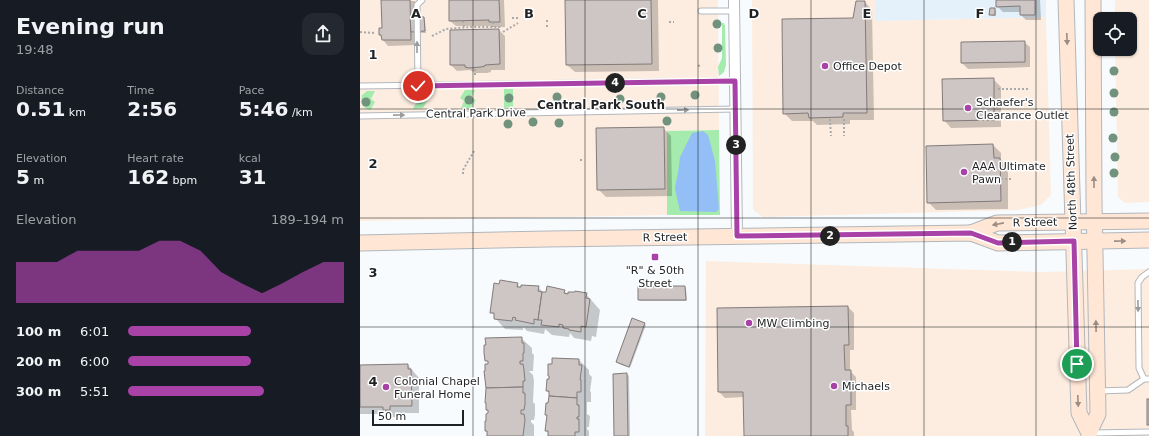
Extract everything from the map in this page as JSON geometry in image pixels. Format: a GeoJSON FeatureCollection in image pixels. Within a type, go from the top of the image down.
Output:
{"type":"FeatureCollection","features":[{"type":"Feature","properties":{"kind":"main road","name":"North 48th Street"},"geometry":{"type":"LineString","coordinates":[[1066,0],[1079,413],[1089,434]]}},
{"type":"Feature","properties":{"kind":"main road","name":"North 48th Street"},"geometry":{"type":"LineString","coordinates":[[1089,434],[1098,414],[1093,0]]}},
{"type":"Feature","properties":{"kind":"main road","name":"R Street"},"geometry":{"type":"LineString","coordinates":[[360,243],[454,240],[971,233],[997,223],[1149,221]]}},
{"type":"Feature","properties":{"kind":"main road","name":"R Street"},"geometry":{"type":"LineString","coordinates":[[971,233],[998,243],[1149,240]]}},
{"type":"Feature","properties":{"kind":"street"},"geometry":{"type":"LineString","coordinates":[[734,0],[737,236]]}},
{"type":"Feature","properties":{"kind":"lane"},"geometry":{"type":"LineString","coordinates":[[418,86],[417,5],[422,0]]}},
{"type":"Feature","properties":{"kind":"lane"},"geometry":{"type":"LineString","coordinates":[[701,11],[734,11]]}},
{"type":"Feature","properties":{"kind":"lane"},"geometry":{"type":"LineString","coordinates":[[360,86],[735,81]]}},
{"type":"Feature","properties":{"kind":"lane","name":"Central Park Drive"},"geometry":{"type":"LineString","coordinates":[[360,116],[735,109]]}},
{"type":"Feature","properties":{"kind":"lane"},"geometry":{"type":"LineString","coordinates":[[1098,391],[1128,390],[1147,379],[1139,368],[1138,283],[1142,277],[1149,272]]}},
{"type":"Feature","properties":{"kind":"lane"},"geometry":{"type":"LineString","coordinates":[[1089,434],[1131,434],[1149,432]]}},
{"type":"Feature","properties":{"kind":"path"},"geometry":{"type":"LineString","coordinates":[[512,18],[518,18]]}},
{"type":"Feature","properties":{"kind":"path"},"geometry":{"type":"LineString","coordinates":[[464,21],[464,28]]}},
{"type":"Feature","properties":{"kind":"path"},"geometry":{"type":"LineString","coordinates":[[493,22],[493,27]]}},
{"type":"Feature","properties":{"kind":"path"},"geometry":{"type":"LineString","coordinates":[[669,22],[674,22]]}},
{"type":"Feature","properties":{"kind":"path"},"geometry":{"type":"LineString","coordinates":[[503,32],[518,23]]}},
{"type":"Feature","properties":{"kind":"path"},"geometry":{"type":"LineString","coordinates":[[432,36],[446,30],[501,27]]}},
{"type":"Feature","properties":{"kind":"path"},"geometry":{"type":"LineString","coordinates":[[360,32],[374,33]]}},
{"type":"Feature","properties":{"kind":"path"},"geometry":{"type":"LineString","coordinates":[[698,66],[702,65]]}},
{"type":"Feature","properties":{"kind":"path"},"geometry":{"type":"LineString","coordinates":[[475,69],[476,80]]}},
{"type":"Feature","properties":{"kind":"path"},"geometry":{"type":"LineString","coordinates":[[998,89],[1028,89]]}},
{"type":"Feature","properties":{"kind":"path"},"geometry":{"type":"LineString","coordinates":[[830,119],[831,136]]}},
{"type":"Feature","properties":{"kind":"path"},"geometry":{"type":"LineString","coordinates":[[844,119],[844,136]]}},
{"type":"Feature","properties":{"kind":"path"},"geometry":{"type":"LineString","coordinates":[[463,174],[463,170],[474,151]]}},
{"type":"Feature","properties":{"kind":"path"},"geometry":{"type":"LineString","coordinates":[[1000,165],[1029,165]]}},
{"type":"Feature","properties":{"kind":"path"},"geometry":{"type":"LineString","coordinates":[[1001,179],[1012,179]]}},
{"type":"Feature","properties":{"kind":"shaded area"},"geometry":{"type":"Polygon","coordinates":[[[360,0],[718,0],[719,130],[667,131],[667,215],[360,221],[360,0]]]}},
{"type":"Feature","properties":{"kind":"shaded area"},"geometry":{"type":"Polygon","coordinates":[[[752,0],[875,0],[876,21],[1046,17],[1051,195],[1041,205],[1019,210],[763,217],[753,210],[752,0]]]}},
{"type":"Feature","properties":{"kind":"shaded area"},"geometry":{"type":"Polygon","coordinates":[[[875,0],[1046,0],[1046,17],[875,21],[875,0]]]}},
{"type":"Feature","properties":{"kind":"shaded area"},"geometry":{"type":"Polygon","coordinates":[[[1115,0],[1149,0],[1149,202],[1125,203],[1118,197],[1115,56],[1137,56],[1137,12],[1115,12],[1115,0]]]}},
{"type":"Feature","properties":{"kind":"shaded area"},"geometry":{"type":"Polygon","coordinates":[[[706,261],[1040,272],[1149,269],[1149,436],[705,436],[706,261]]]}},
{"type":"Feature","properties":{"kind":"green space"},"geometry":{"type":"Polygon","coordinates":[[[722,23],[724,23],[725,26],[726,65],[724,72],[719,76],[718,67],[722,58],[722,23]]]}},
{"type":"Feature","properties":{"kind":"green space"},"geometry":{"type":"Polygon","coordinates":[[[504,89],[513,89],[513,107],[504,108],[504,89]]]}},
{"type":"Feature","properties":{"kind":"green space"},"geometry":{"type":"Polygon","coordinates":[[[465,90],[475,90],[471,98],[476,100],[471,109],[461,108],[464,101],[460,98],[465,90]]]}},
{"type":"Feature","properties":{"kind":"green space"},"geometry":{"type":"Polygon","coordinates":[[[367,91],[375,91],[371,99],[375,102],[370,110],[363,106],[361,100],[362,95],[367,91]]]}},
{"type":"Feature","properties":{"kind":"green space"},"geometry":{"type":"Polygon","coordinates":[[[417,91],[424,94],[427,101],[423,108],[413,109],[416,103],[413,99],[417,91]]]}},
{"type":"Feature","properties":{"kind":"green space"},"geometry":{"type":"Polygon","coordinates":[[[719,130],[720,215],[667,215],[667,131],[719,130]]]}},
{"type":"Feature","properties":{"kind":"water"},"geometry":{"type":"Polygon","coordinates":[[[703,131],[708,135],[715,161],[719,209],[716,212],[680,211],[675,189],[680,157],[692,133],[703,131]]]}},
{"type":"Feature","properties":{"kind":"building"},"geometry":{"type":"Polygon","coordinates":[[[381,0],[410,0],[411,40],[382,40],[381,35],[379,35],[379,28],[382,28],[381,0]]]}},
{"type":"Feature","properties":{"kind":"building"},"geometry":{"type":"Polygon","coordinates":[[[449,0],[499,0],[500,22],[489,22],[489,20],[449,21],[449,0]]]}},
{"type":"Feature","properties":{"kind":"building"},"geometry":{"type":"Polygon","coordinates":[[[565,0],[651,0],[652,64],[566,65],[565,0]]]}},
{"type":"Feature","properties":{"kind":"building"},"geometry":{"type":"Polygon","coordinates":[[[996,0],[1035,0],[1035,15],[1020,15],[1020,6],[996,7],[996,0]]]}},
{"type":"Feature","properties":{"kind":"building","name":"Office Depot"},"geometry":{"type":"Polygon","coordinates":[[[856,1],[865,1],[867,113],[843,113],[843,117],[809,118],[808,113],[783,114],[782,19],[853,18],[856,1]]]}},
{"type":"Feature","properties":{"kind":"building"},"geometry":{"type":"Polygon","coordinates":[[[990,8],[995,8],[995,15],[989,15],[990,8]]]}},
{"type":"Feature","properties":{"kind":"building"},"geometry":{"type":"Polygon","coordinates":[[[410,17],[424,17],[425,31],[411,32],[410,17]]]}},
{"type":"Feature","properties":{"kind":"building"},"geometry":{"type":"Polygon","coordinates":[[[499,29],[500,64],[469,68],[465,67],[465,65],[450,65],[450,30],[499,29]]]}},
{"type":"Feature","properties":{"kind":"building"},"geometry":{"type":"Polygon","coordinates":[[[1025,41],[1025,62],[961,63],[961,42],[1025,41]]]}},
{"type":"Feature","properties":{"kind":"building","name":"Schaefer's Clearance Outlet"},"geometry":{"type":"Polygon","coordinates":[[[994,78],[994,120],[943,121],[942,79],[994,78]]]}},
{"type":"Feature","properties":{"kind":"building"},"geometry":{"type":"Polygon","coordinates":[[[664,127],[665,189],[597,190],[596,128],[664,127]]]}},
{"type":"Feature","properties":{"kind":"building","name":"AAA Ultimate Pawn"},"geometry":{"type":"Polygon","coordinates":[[[993,144],[994,158],[1000,158],[1001,201],[927,203],[926,146],[993,144]]]}},
{"type":"Feature","properties":{"kind":"building"},"geometry":{"type":"Polygon","coordinates":[[[500,280],[518,283],[517,287],[521,287],[521,285],[539,286],[538,291],[542,292],[538,320],[534,319],[534,324],[515,320],[516,318],[513,317],[512,321],[494,319],[494,313],[490,313],[494,283],[499,284],[500,280]]]}},
{"type":"Feature","properties":{"kind":"building"},"geometry":{"type":"Polygon","coordinates":[[[547,286],[565,290],[564,293],[568,294],[568,292],[575,291],[587,293],[586,298],[590,299],[586,327],[581,326],[581,332],[563,328],[563,325],[559,324],[559,327],[541,325],[542,320],[538,320],[542,292],[546,292],[547,286]]]}},
{"type":"Feature","properties":{"kind":"building"},"geometry":{"type":"Polygon","coordinates":[[[638,286],[685,286],[686,300],[638,300],[638,286]]]}},
{"type":"Feature","properties":{"kind":"building"},"geometry":{"type":"Polygon","coordinates":[[[848,306],[849,345],[844,345],[845,370],[851,370],[851,405],[846,405],[846,426],[848,426],[848,436],[744,436],[743,392],[718,392],[717,308],[848,306]]]}},
{"type":"Feature","properties":{"kind":"building"},"geometry":{"type":"Polygon","coordinates":[[[632,318],[645,323],[629,367],[616,362],[632,318]]]}},
{"type":"Feature","properties":{"kind":"building"},"geometry":{"type":"Polygon","coordinates":[[[522,337],[522,343],[524,343],[524,353],[523,361],[520,361],[520,364],[523,364],[524,370],[525,381],[523,381],[523,387],[486,388],[484,371],[485,364],[488,364],[488,361],[485,361],[485,338],[522,337]]]}},
{"type":"Feature","properties":{"kind":"building"},"geometry":{"type":"Polygon","coordinates":[[[552,358],[579,359],[579,365],[582,365],[580,380],[581,392],[577,392],[577,398],[549,396],[549,391],[546,391],[547,379],[549,379],[548,364],[552,364],[552,358]]]}},
{"type":"Feature","properties":{"kind":"building","name":"Colonial Chapel Funeral Home"},"geometry":{"type":"Polygon","coordinates":[[[408,364],[408,369],[411,369],[412,406],[390,406],[390,410],[383,410],[383,407],[360,407],[360,365],[408,364]]]}},
{"type":"Feature","properties":{"kind":"building"},"geometry":{"type":"Polygon","coordinates":[[[627,373],[628,436],[614,436],[613,374],[627,373]]]}},
{"type":"Feature","properties":{"kind":"building"},"geometry":{"type":"Polygon","coordinates":[[[523,387],[523,393],[525,393],[525,404],[524,410],[521,410],[521,414],[524,414],[525,420],[523,436],[487,436],[487,431],[485,431],[486,414],[488,413],[485,403],[486,388],[523,387]]]}},
{"type":"Feature","properties":{"kind":"building"},"geometry":{"type":"Polygon","coordinates":[[[549,396],[577,398],[577,405],[579,405],[579,417],[577,417],[577,419],[579,419],[579,432],[575,432],[575,436],[548,436],[548,431],[545,431],[547,415],[545,415],[546,403],[548,403],[549,396]]]}},
{"type":"Feature","properties":{"kind":"building"},"geometry":{"type":"Polygon","coordinates":[[[1147,399],[1149,399],[1149,425],[1147,425],[1147,399]]]}},
{"type":"Feature","properties":{"kind":"place","name":"Office Depot"},"geometry":{"type":"Point","coordinates":[825,66]}},
{"type":"Feature","properties":{"kind":"place","name":"Schaefer's Clearance Outlet"},"geometry":{"type":"Point","coordinates":[968,108]}},
{"type":"Feature","properties":{"kind":"place","name":"AAA Ultimate Pawn"},"geometry":{"type":"Point","coordinates":[964,172]}},
{"type":"Feature","properties":{"kind":"place","name":"\"R\" & 50th Street"},"geometry":{"type":"Point","coordinates":[655,257]}},
{"type":"Feature","properties":{"kind":"place","name":"MW Climbing"},"geometry":{"type":"Point","coordinates":[749,323]}},
{"type":"Feature","properties":{"kind":"place","name":"Michaels"},"geometry":{"type":"Point","coordinates":[834,386]}},
{"type":"Feature","properties":{"kind":"place","name":"Colonial Chapel Funeral Home"},"geometry":{"type":"Point","coordinates":[386,387]}},
{"type":"Feature","properties":{"kind":"district","name":"Central Park South"},"geometry":{"type":"Point","coordinates":[601,105]}},
{"type":"Feature","properties":{"kind":"route"},"geometry":{"type":"LineString","coordinates":[[418,86],[735,81],[737,236],[971,233],[998,243],[1074,241],[1077,364]]}}]}
